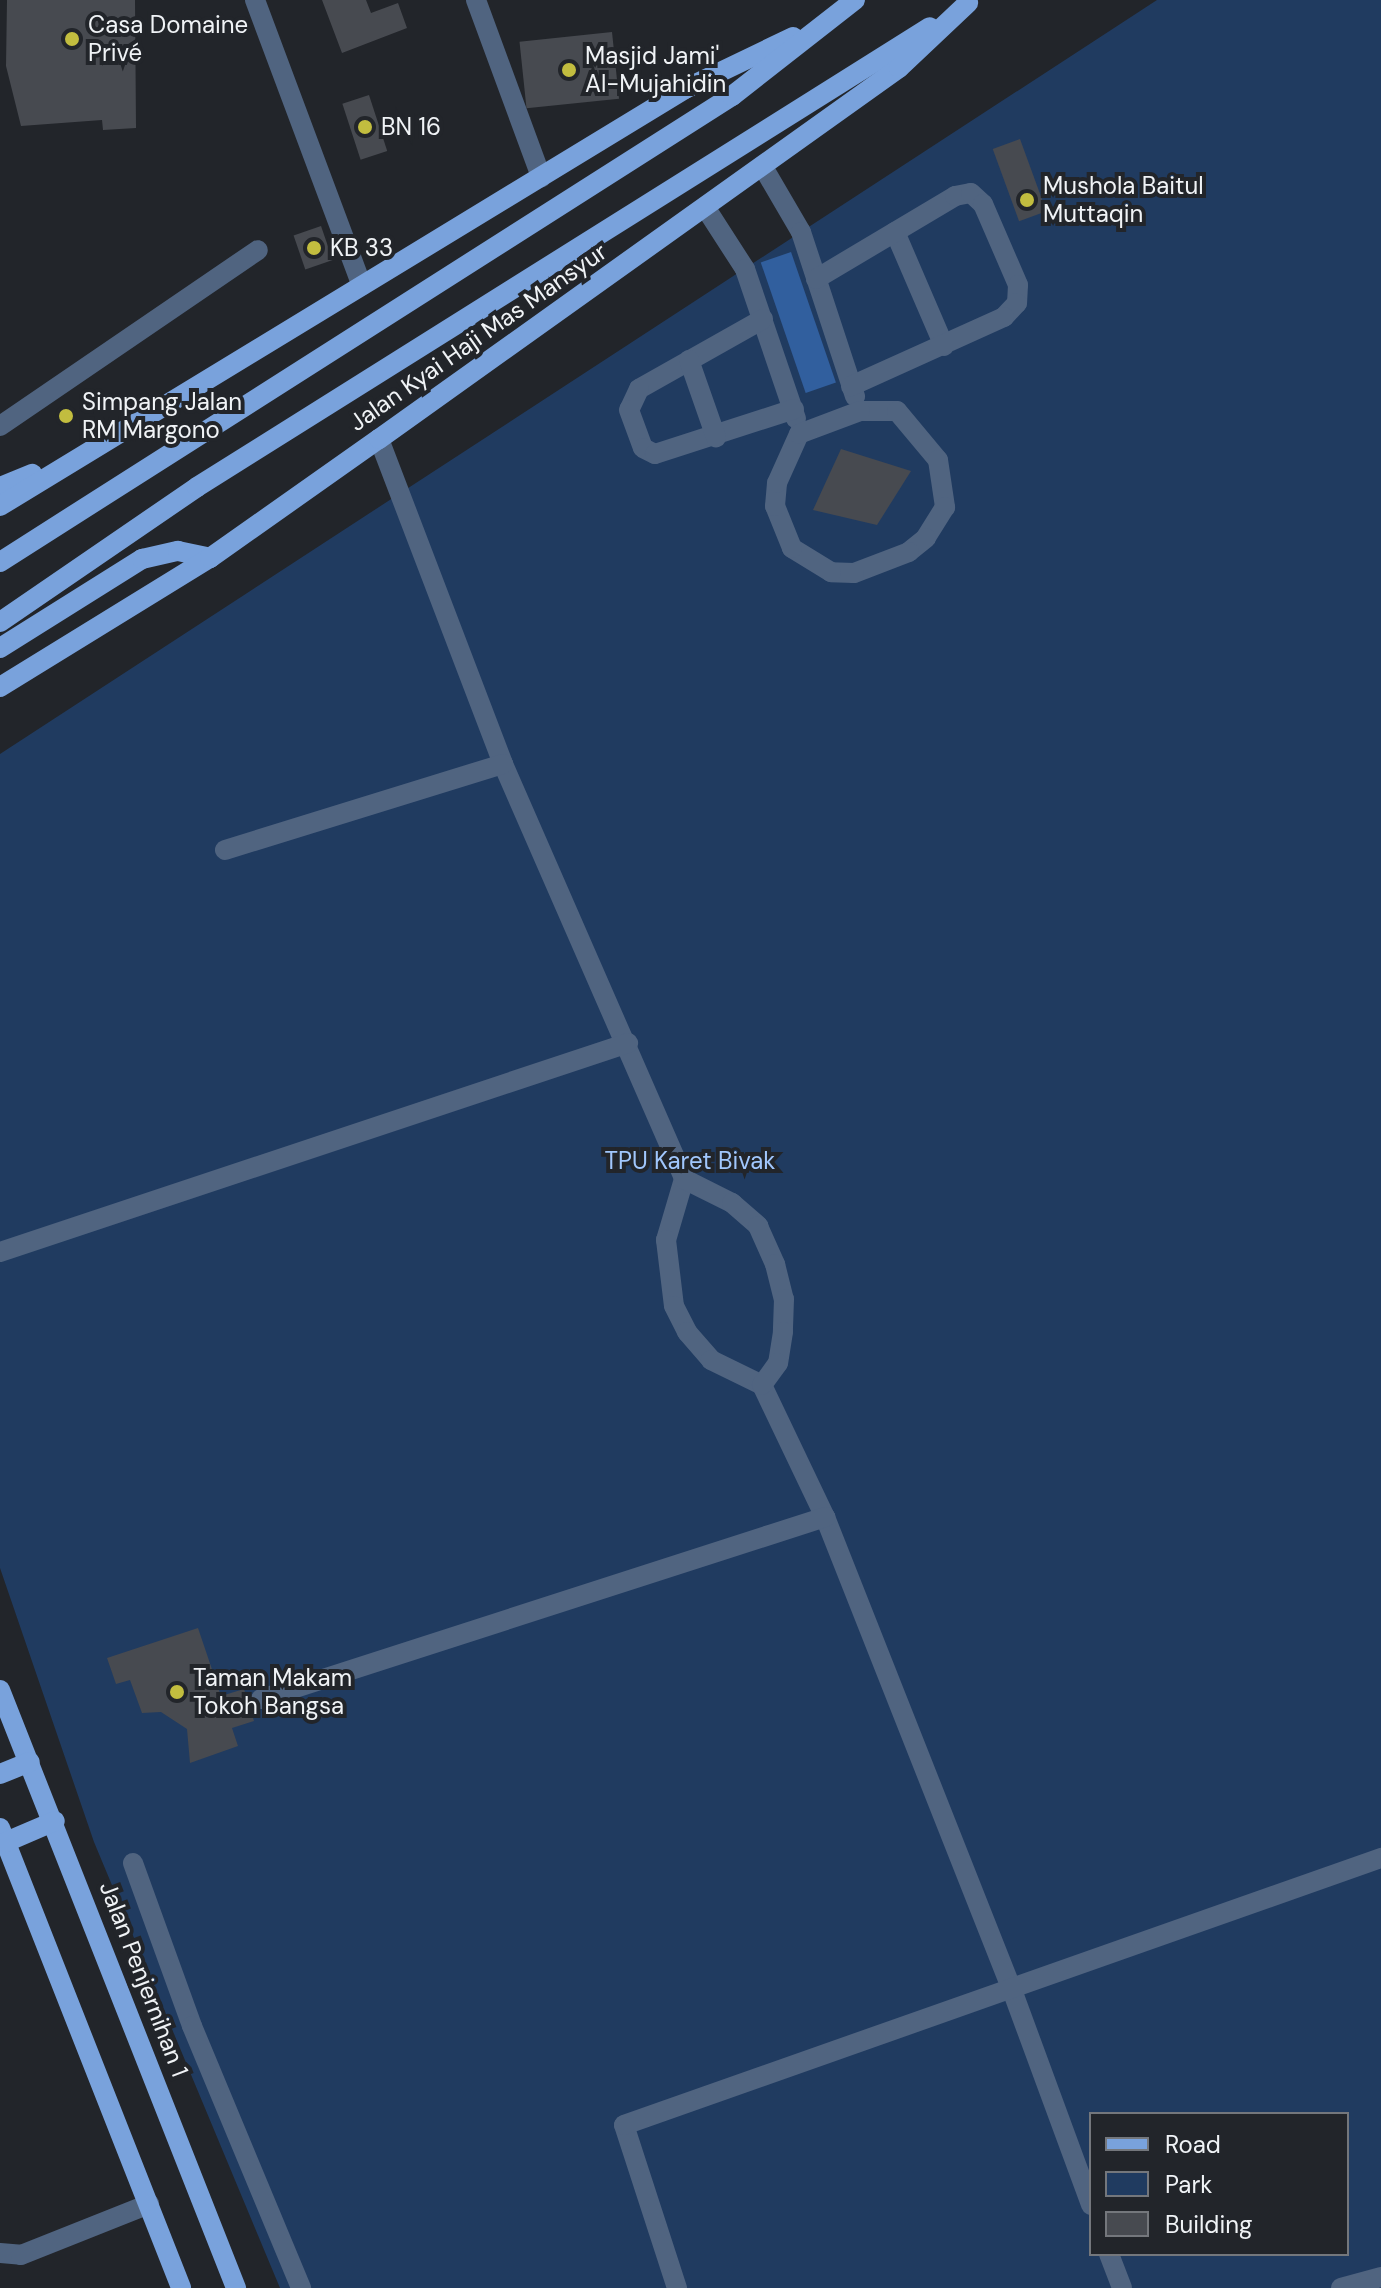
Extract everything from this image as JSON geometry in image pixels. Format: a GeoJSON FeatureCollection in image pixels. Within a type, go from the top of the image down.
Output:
{"type":"FeatureCollection","features":[{"type":"Feature","properties":{"kind":"main road"},"geometry":{"type":"LineString","coordinates":[[0,562],[631,157],[732,96],[815,28],[855,0]]}},
{"type":"Feature","properties":{"kind":"main road","name":"Jalan Kyai Haji Mas Mansyur"},"geometry":{"type":"LineString","coordinates":[[0,687],[210,558],[379,439],[899,68],[970,2]]}},
{"type":"Feature","properties":{"kind":"main road","name":"Jalan Kyai Haji Mas Mansyur"},"geometry":{"type":"LineString","coordinates":[[0,622],[197,487],[970,2]]}},
{"type":"Feature","properties":{"kind":"main road"},"geometry":{"type":"LineString","coordinates":[[0,506],[728,64],[815,28]]}},
{"type":"Feature","properties":{"kind":"main road"},"geometry":{"type":"LineString","coordinates":[[0,487],[85,453]]}},
{"type":"Feature","properties":{"kind":"main road"},"geometry":{"type":"LineString","coordinates":[[0,648],[142,559],[178,551],[210,558]]}},
{"type":"Feature","properties":{"kind":"main road","name":"Jalan Penjernihan 1"},"geometry":{"type":"LineString","coordinates":[[0,1690],[55,1821],[236,2288]]}},
{"type":"Feature","properties":{"kind":"main road"},"geometry":{"type":"LineString","coordinates":[[0,1774],[30,1762]]}},
{"type":"Feature","properties":{"kind":"main road"},"geometry":{"type":"LineString","coordinates":[[55,1821],[3,1835],[181,2288]]}},
{"type":"Feature","properties":{"kind":"street"},"geometry":{"type":"LineString","coordinates":[[255,0],[362,286]]}},
{"type":"Feature","properties":{"kind":"street"},"geometry":{"type":"LineString","coordinates":[[476,0],[541,177]]}},
{"type":"Feature","properties":{"kind":"street"},"geometry":{"type":"LineString","coordinates":[[763,167],[801,232],[860,411]]}},
{"type":"Feature","properties":{"kind":"street"},"geometry":{"type":"LineString","coordinates":[[816,279],[955,196],[971,193],[983,204],[1018,285],[1017,303],[1004,317],[851,386]]}},
{"type":"Feature","properties":{"kind":"street"},"geometry":{"type":"LineString","coordinates":[[705,207],[745,269],[794,409],[799,434],[777,483],[775,506],[792,548],[831,572],[854,573],[885,564],[926,538],[945,507],[946,485],[938,460],[897,411],[860,411],[799,434]]}},
{"type":"Feature","properties":{"kind":"street"},"geometry":{"type":"LineString","coordinates":[[895,232],[944,346]]}},
{"type":"Feature","properties":{"kind":"street"},"geometry":{"type":"LineString","coordinates":[[0,426],[258,250]]}},
{"type":"Feature","properties":{"kind":"street"},"geometry":{"type":"LineString","coordinates":[[763,319],[639,389],[629,410],[643,448],[655,454],[716,437],[794,409]]}},
{"type":"Feature","properties":{"kind":"street"},"geometry":{"type":"LineString","coordinates":[[689,360],[716,437]]}},
{"type":"Feature","properties":{"kind":"street"},"geometry":{"type":"LineString","coordinates":[[379,439],[503,764],[628,1043],[684,1179],[666,1240],[674,1306],[687,1332],[711,1360],[762,1385],[825,1517],[1012,1990],[1089,2200]]}},
{"type":"Feature","properties":{"kind":"street"},"geometry":{"type":"LineString","coordinates":[[225,850],[503,764]]}},
{"type":"Feature","properties":{"kind":"street"},"geometry":{"type":"LineString","coordinates":[[0,1252],[628,1043]]}},
{"type":"Feature","properties":{"kind":"street"},"geometry":{"type":"LineString","coordinates":[[684,1179],[732,1203],[758,1226],[775,1264],[784,1299],[783,1332],[778,1363],[762,1385]]}},
{"type":"Feature","properties":{"kind":"street"},"geometry":{"type":"LineString","coordinates":[[261,1699],[825,1517]]}},
{"type":"Feature","properties":{"kind":"street"},"geometry":{"type":"LineString","coordinates":[[677,2288],[624,2125],[1381,1858]]}},
{"type":"Feature","properties":{"kind":"street"},"geometry":{"type":"LineString","coordinates":[[133,1863],[192,2026],[301,2288]]}},
{"type":"Feature","properties":{"kind":"street"},"geometry":{"type":"LineString","coordinates":[[0,2253],[21,2255],[149,2204]]}},
{"type":"Feature","properties":{"kind":"street"},"geometry":{"type":"LineString","coordinates":[[1110,2256],[1122,2288]]}},
{"type":"Feature","properties":{"kind":"street"},"geometry":{"type":"LineString","coordinates":[[1341,2288],[1381,2277]]}},
{"type":"Feature","properties":{"kind":"green space","name":"TPU Karet Bivak"},"geometry":{"type":"Polygon","coordinates":[[[1157,0],[1381,0],[1381,2288],[280,2288],[94,1842],[0,1568],[0,754],[1157,0]]]}},
{"type":"Feature","properties":{"kind":"shaded area"},"geometry":{"type":"Polygon","coordinates":[[[791,252],[836,382],[806,393],[761,262],[791,252]]]}},
{"type":"Feature","properties":{"kind":"building","name":"Casa Domaine Privé"},"geometry":{"type":"Polygon","coordinates":[[[7,0],[135,0],[136,128],[103,130],[102,120],[21,126],[6,66],[7,0]]]}},
{"type":"Feature","properties":{"kind":"building"},"geometry":{"type":"Polygon","coordinates":[[[322,0],[366,0],[371,13],[398,3],[407,28],[342,53],[322,0]]]}},
{"type":"Feature","properties":{"kind":"building","name":"Masjid Jami' Al-Mujahidin"},"geometry":{"type":"Polygon","coordinates":[[[612,32],[619,99],[527,108],[520,42],[612,32]]]}},
{"type":"Feature","properties":{"kind":"building","name":"BN 16"},"geometry":{"type":"Polygon","coordinates":[[[369,95],[387,151],[361,160],[342,104],[369,95]]]}},
{"type":"Feature","properties":{"kind":"building"},"geometry":{"type":"Polygon","coordinates":[[[1020,139],[1046,211],[1019,221],[993,149],[1020,139]]]}},
{"type":"Feature","properties":{"kind":"building","name":"KB 33"},"geometry":{"type":"Polygon","coordinates":[[[321,226],[333,260],[305,269],[294,235],[321,226]]]}},
{"type":"Feature","properties":{"kind":"building"},"geometry":{"type":"Polygon","coordinates":[[[841,449],[911,471],[877,525],[813,510],[841,449]]]}},
{"type":"Feature","properties":{"kind":"building","name":"Taman Makam Tokoh Bangsa"},"geometry":{"type":"Polygon","coordinates":[[[198,1628],[221,1696],[244,1689],[254,1721],[232,1728],[238,1746],[190,1763],[187,1729],[161,1712],[142,1713],[130,1680],[116,1684],[107,1658],[198,1628]]]}},
{"type":"Feature","properties":{"kind":"place","name":"Casa Domaine Privé"},"geometry":{"type":"Point","coordinates":[72,39]}},
{"type":"Feature","properties":{"kind":"place","name":"Masjid Jami' Al-Mujahidin"},"geometry":{"type":"Point","coordinates":[569,70]}},
{"type":"Feature","properties":{"kind":"place","name":"BN 16"},"geometry":{"type":"Point","coordinates":[365,127]}},
{"type":"Feature","properties":{"kind":"place","name":"Mushola Baitul Muttaqin"},"geometry":{"type":"Point","coordinates":[1027,200]}},
{"type":"Feature","properties":{"kind":"place","name":"KB 33"},"geometry":{"type":"Point","coordinates":[314,248]}},
{"type":"Feature","properties":{"kind":"place","name":"Simpang Jalan RM Margono"},"geometry":{"type":"Point","coordinates":[66,416]}},
{"type":"Feature","properties":{"kind":"place","name":"Taman Makam Tokoh Bangsa"},"geometry":{"type":"Point","coordinates":[177,1692]}}]}
